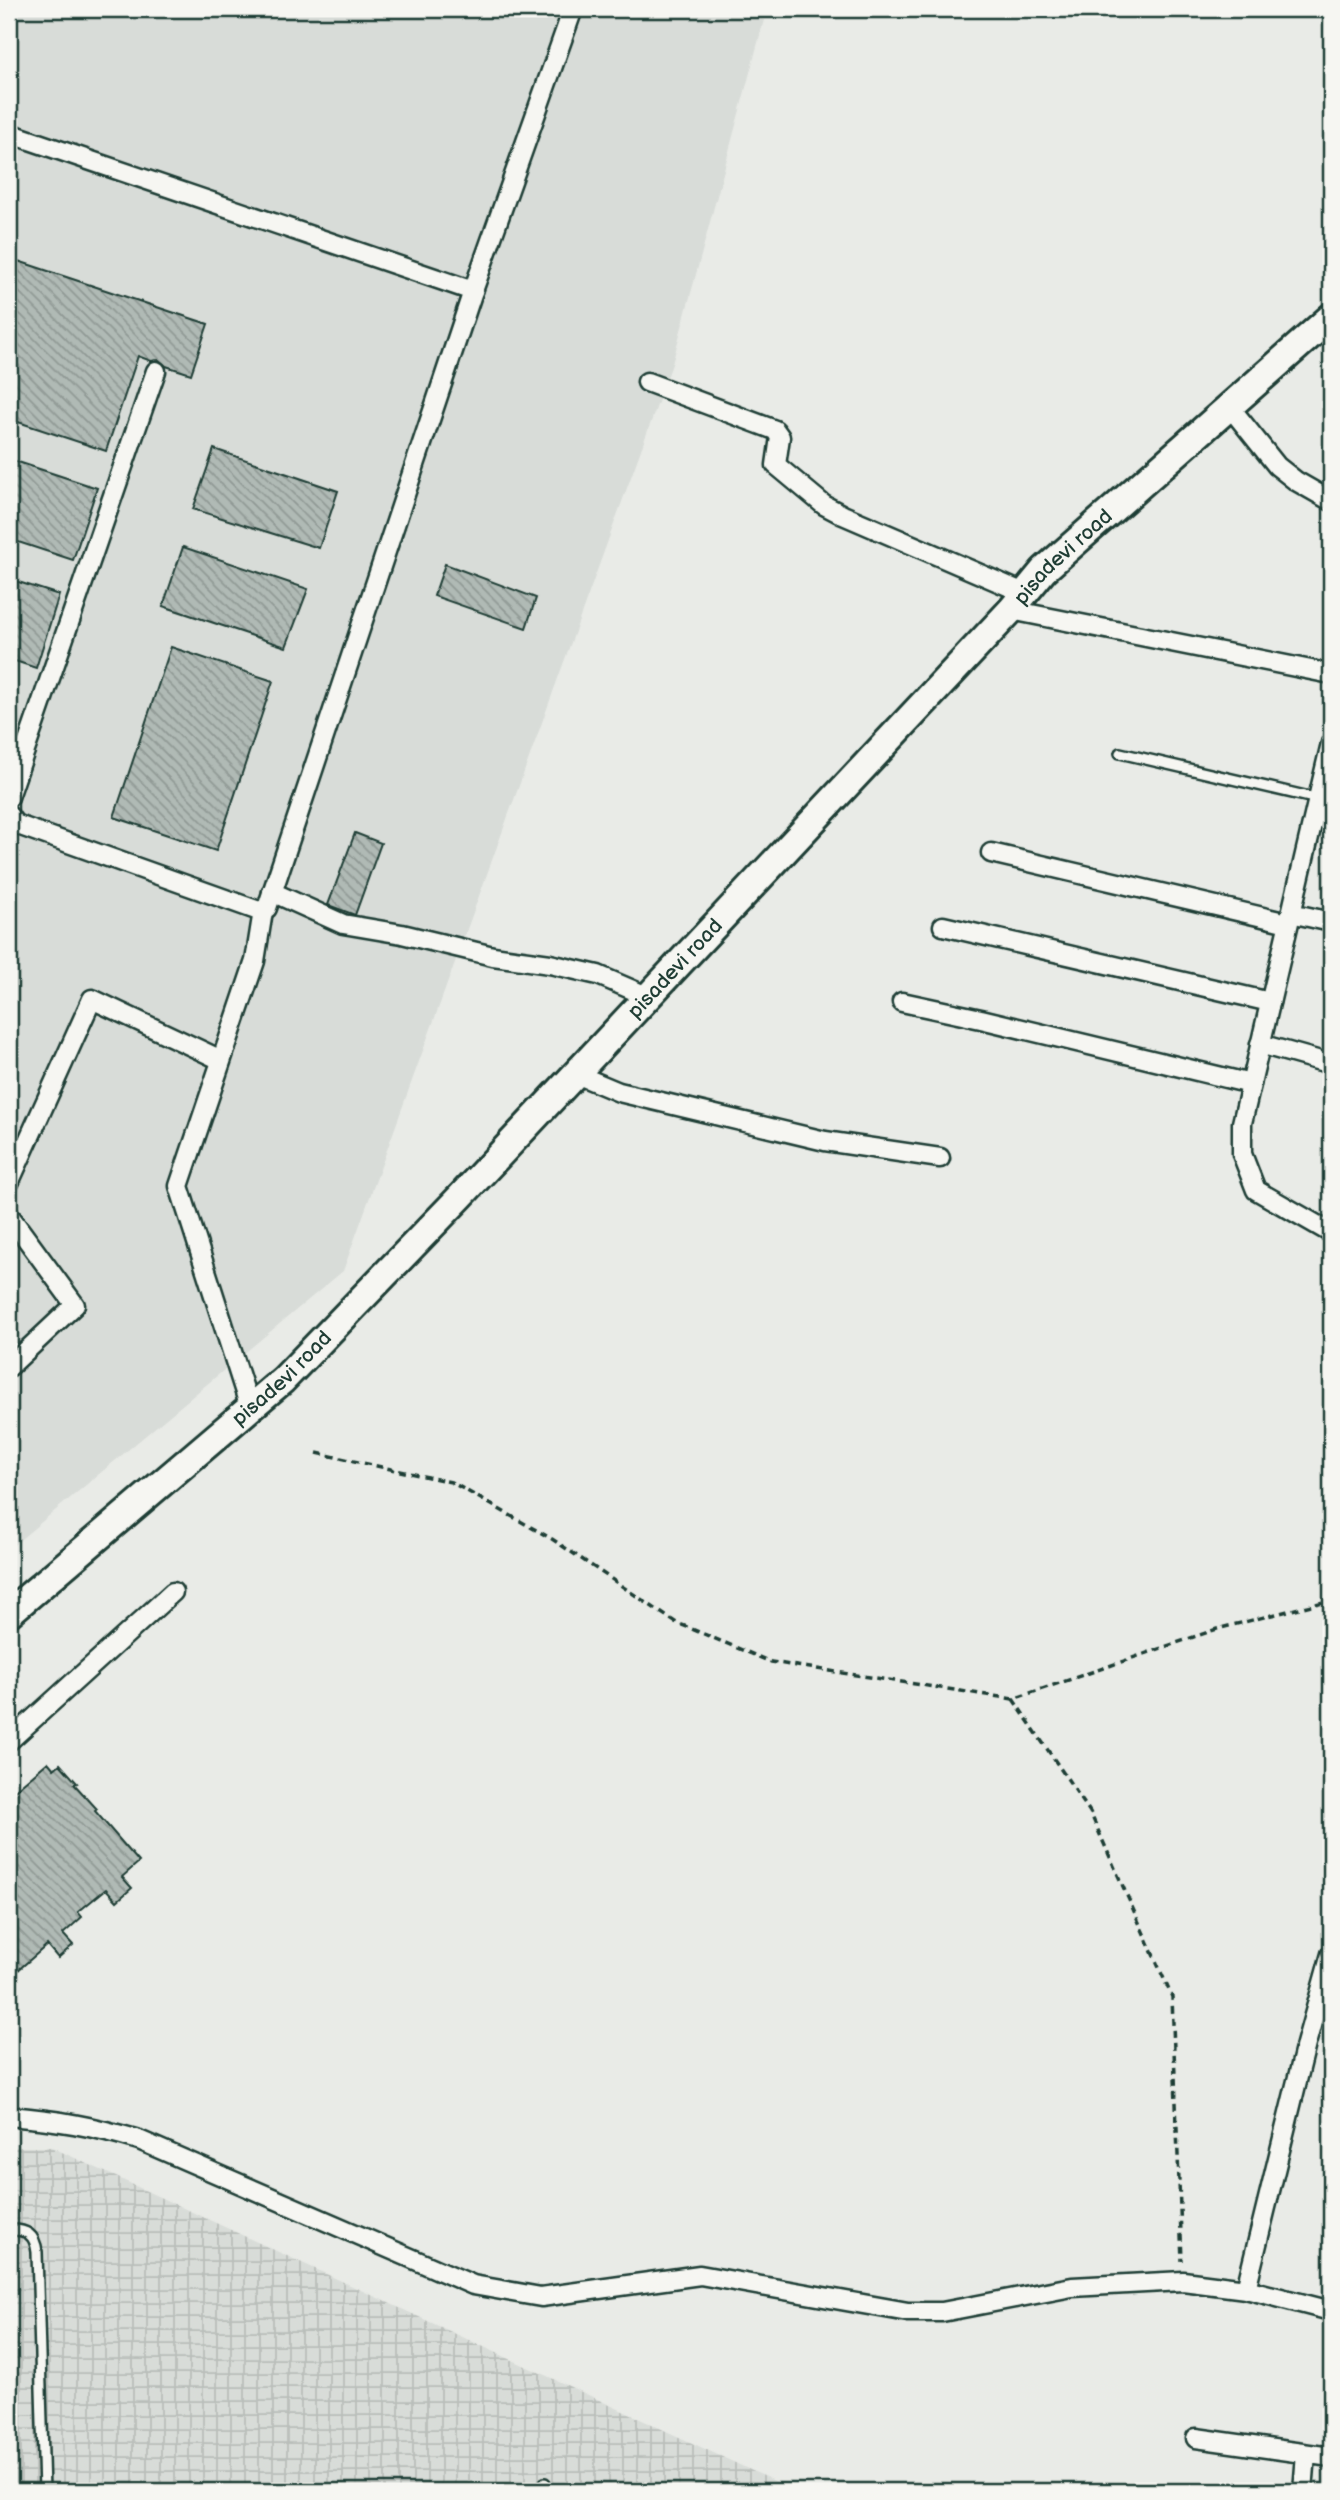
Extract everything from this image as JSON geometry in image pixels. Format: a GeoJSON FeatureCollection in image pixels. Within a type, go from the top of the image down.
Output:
{"type":"FeatureCollection","features":[{"type":"Feature","properties":{"kind":"street"},"geometry":{"type":"LineString","coordinates":[[250,1408],[179,1186],[255,961],[263,911],[267,908],[473,291],[573,9]]}},
{"type":"Feature","properties":{"kind":"street"},"geometry":{"type":"LineString","coordinates":[[9,133],[473,291]]}},
{"type":"Feature","properties":{"kind":"street","name":"pisadevi road"},"geometry":{"type":"LineString","coordinates":[[9,1613],[293,1370],[649,998],[1018,602],[1044,569],[1331,317]]}},
{"type":"Feature","properties":{"kind":"street"},"geometry":{"type":"LineString","coordinates":[[9,797],[156,371]]}},
{"type":"Feature","properties":{"kind":"street"},"geometry":{"type":"LineString","coordinates":[[647,382],[775,430],[779,438],[776,465],[824,505],[1018,602],[1331,674]]}},
{"type":"Feature","properties":{"kind":"street"},"geometry":{"type":"LineString","coordinates":[[1230,407],[1277,466],[1296,481],[1331,501]]}},
{"type":"Feature","properties":{"kind":"street"},"geometry":{"type":"LineString","coordinates":[[1331,743],[1242,1123],[1242,1154],[1256,1190],[1331,1233]]}},
{"type":"Feature","properties":{"kind":"street"},"geometry":{"type":"LineString","coordinates":[[9,816],[15,824],[263,911]]}},
{"type":"Feature","properties":{"kind":"street"},"geometry":{"type":"LineString","coordinates":[[991,853],[1290,918],[1331,922]]}},
{"type":"Feature","properties":{"kind":"street"},"geometry":{"type":"LineString","coordinates":[[272,892],[342,924],[598,975],[649,998]]}},
{"type":"Feature","properties":{"kind":"street"},"geometry":{"type":"LineString","coordinates":[[943,926],[1270,1002]]}},
{"type":"Feature","properties":{"kind":"street"},"geometry":{"type":"LineString","coordinates":[[9,1183],[92,999],[221,1060]]}},
{"type":"Feature","properties":{"kind":"street"},"geometry":{"type":"LineString","coordinates":[[902,1002],[1251,1084]]}},
{"type":"Feature","properties":{"kind":"street"},"geometry":{"type":"LineString","coordinates":[[1260,1044],[1331,1064]]}},
{"type":"Feature","properties":{"kind":"street"},"geometry":{"type":"LineString","coordinates":[[576,1074],[619,1092],[825,1141],[940,1158]]}},
{"type":"Feature","properties":{"kind":"street"},"geometry":{"type":"LineString","coordinates":[[9,1215],[75,1305],[9,1367]]}},
{"type":"Feature","properties":{"kind":"street"},"geometry":{"type":"LineString","coordinates":[[9,1741],[173,1592]]}},
{"type":"Feature","properties":{"kind":"street"},"geometry":{"type":"LineString","coordinates":[[1246,2289],[1306,2044],[1330,1961]]}},
{"type":"Feature","properties":{"kind":"street"},"geometry":{"type":"LineString","coordinates":[[9,2116],[63,2120],[98,2127],[139,2140],[473,2285],[508,2293],[541,2297],[700,2276],[908,2312],[942,2312],[1072,2287],[1183,2281],[1246,2289],[1331,2311]]}},
{"type":"Feature","properties":{"kind":"street"},"geometry":{"type":"LineString","coordinates":[[1196,2438],[1331,2457]]}},
{"type":"Feature","properties":{"kind":"street"},"geometry":{"type":"LineString","coordinates":[[1303,2491],[1306,2454]]}},
{"type":"Feature","properties":{"kind":"lane"},"geometry":{"type":"LineString","coordinates":[[1120,753],[1318,799]]}},
{"type":"Feature","properties":{"kind":"lane"},"geometry":{"type":"LineString","coordinates":[[9,2230],[21,2229],[36,2241],[44,2491]]}},
{"type":"Feature","properties":{"kind":"path"},"geometry":{"type":"LineString","coordinates":[[317,1453],[451,1482],[552,1539],[676,1622],[771,1662],[1013,1699],[1217,1629],[1331,1600]]}},
{"type":"Feature","properties":{"kind":"path"},"geometry":{"type":"LineString","coordinates":[[1013,1699],[1090,1812],[1172,1997],[1183,2281]]}},
{"type":"Feature","properties":{"kind":"shaded area"},"geometry":{"type":"Polygon","coordinates":[[[9,9],[735,9],[764,20],[672,364],[343,1271],[9,1549],[9,9]]]}},
{"type":"Feature","properties":{"kind":"shaded area"},"geometry":{"type":"Polygon","coordinates":[[[9,2147],[51,2147],[796,2491],[9,2491],[9,2147]]]}},
{"type":"Feature","properties":{"kind":"building"},"geometry":{"type":"Polygon","coordinates":[[[9,258],[208,324],[191,374],[166,366],[159,360],[151,361],[138,356],[106,451],[9,419],[9,258]]]}},
{"type":"Feature","properties":{"kind":"building"},"geometry":{"type":"Polygon","coordinates":[[[214,449],[338,491],[319,548],[193,509],[214,449]]]}},
{"type":"Feature","properties":{"kind":"building"},"geometry":{"type":"Polygon","coordinates":[[[9,459],[97,488],[73,560],[9,539],[9,459]]]}},
{"type":"Feature","properties":{"kind":"building"},"geometry":{"type":"Polygon","coordinates":[[[183,547],[308,589],[286,647],[163,606],[183,547]]]}},
{"type":"Feature","properties":{"kind":"building"},"geometry":{"type":"Polygon","coordinates":[[[445,564],[536,598],[526,628],[434,596],[445,564]]]}},
{"type":"Feature","properties":{"kind":"building"},"geometry":{"type":"Polygon","coordinates":[[[9,579],[59,595],[36,668],[9,659],[9,579]]]}},
{"type":"Feature","properties":{"kind":"building"},"geometry":{"type":"Polygon","coordinates":[[[171,647],[273,681],[216,851],[114,817],[171,647]]]}},
{"type":"Feature","properties":{"kind":"building"},"geometry":{"type":"Polygon","coordinates":[[[355,833],[381,843],[355,915],[328,905],[355,833]]]}},
{"type":"Feature","properties":{"kind":"building"},"geometry":{"type":"Polygon","coordinates":[[[48,1762],[54,1769],[60,1764],[97,1809],[95,1811],[139,1862],[122,1877],[132,1888],[117,1901],[106,1889],[78,1912],[82,1917],[63,1934],[73,1945],[58,1958],[47,1945],[9,1978],[9,1795],[48,1762]]]}}]}
